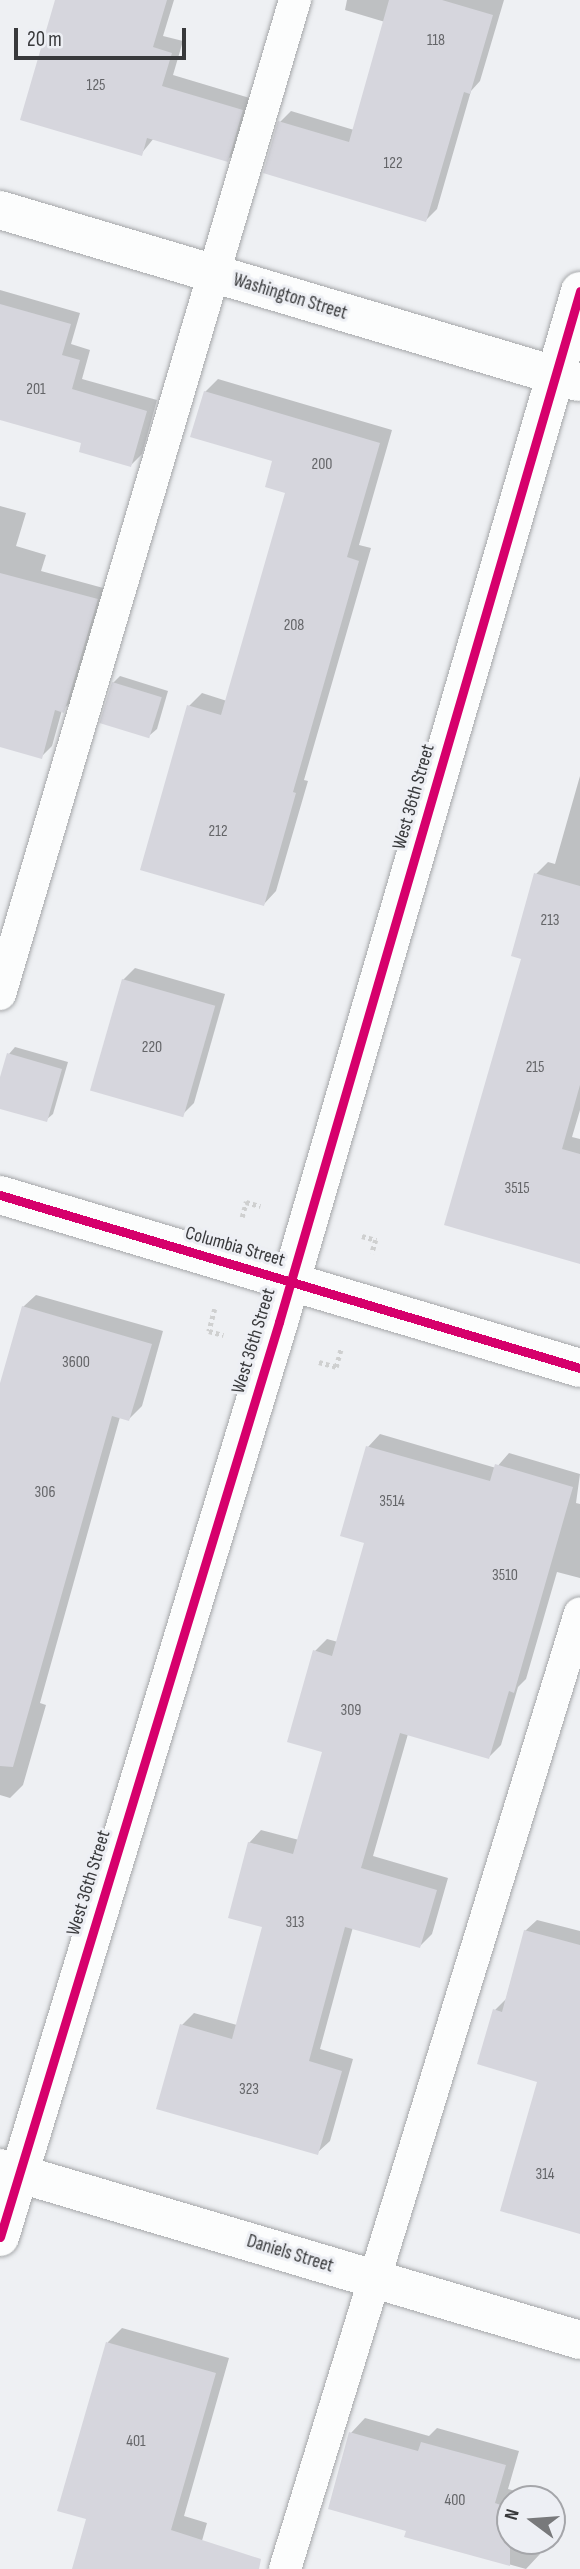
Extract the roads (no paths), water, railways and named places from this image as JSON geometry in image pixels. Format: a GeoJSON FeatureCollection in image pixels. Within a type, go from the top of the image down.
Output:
{"type":"FeatureCollection","features":[{"type":"Feature","properties":{"kind":"street","name":"Washington Street"},"geometry":{"type":"LineString","coordinates":[[0,210],[567,379]]}},
{"type":"Feature","properties":{"kind":"street","name":"West 36th Street"},"geometry":{"type":"LineString","coordinates":[[0,2237],[10,2171],[291,1282],[567,379],[580,291]]}},
{"type":"Feature","properties":{"kind":"street","name":"Columbia Street"},"geometry":{"type":"LineString","coordinates":[[0,1195],[580,1368]]}},
{"type":"Feature","properties":{"kind":"street","name":"Daniels Street"},"geometry":{"type":"LineString","coordinates":[[10,2171],[580,2340]]}},
{"type":"Feature","properties":{"kind":"lane"},"geometry":{"type":"LineString","coordinates":[[0,995],[295,0]]}},
{"type":"Feature","properties":{"kind":"lane"},"geometry":{"type":"LineString","coordinates":[[285,2569],[372,2278],[580,1613]]}}]}
